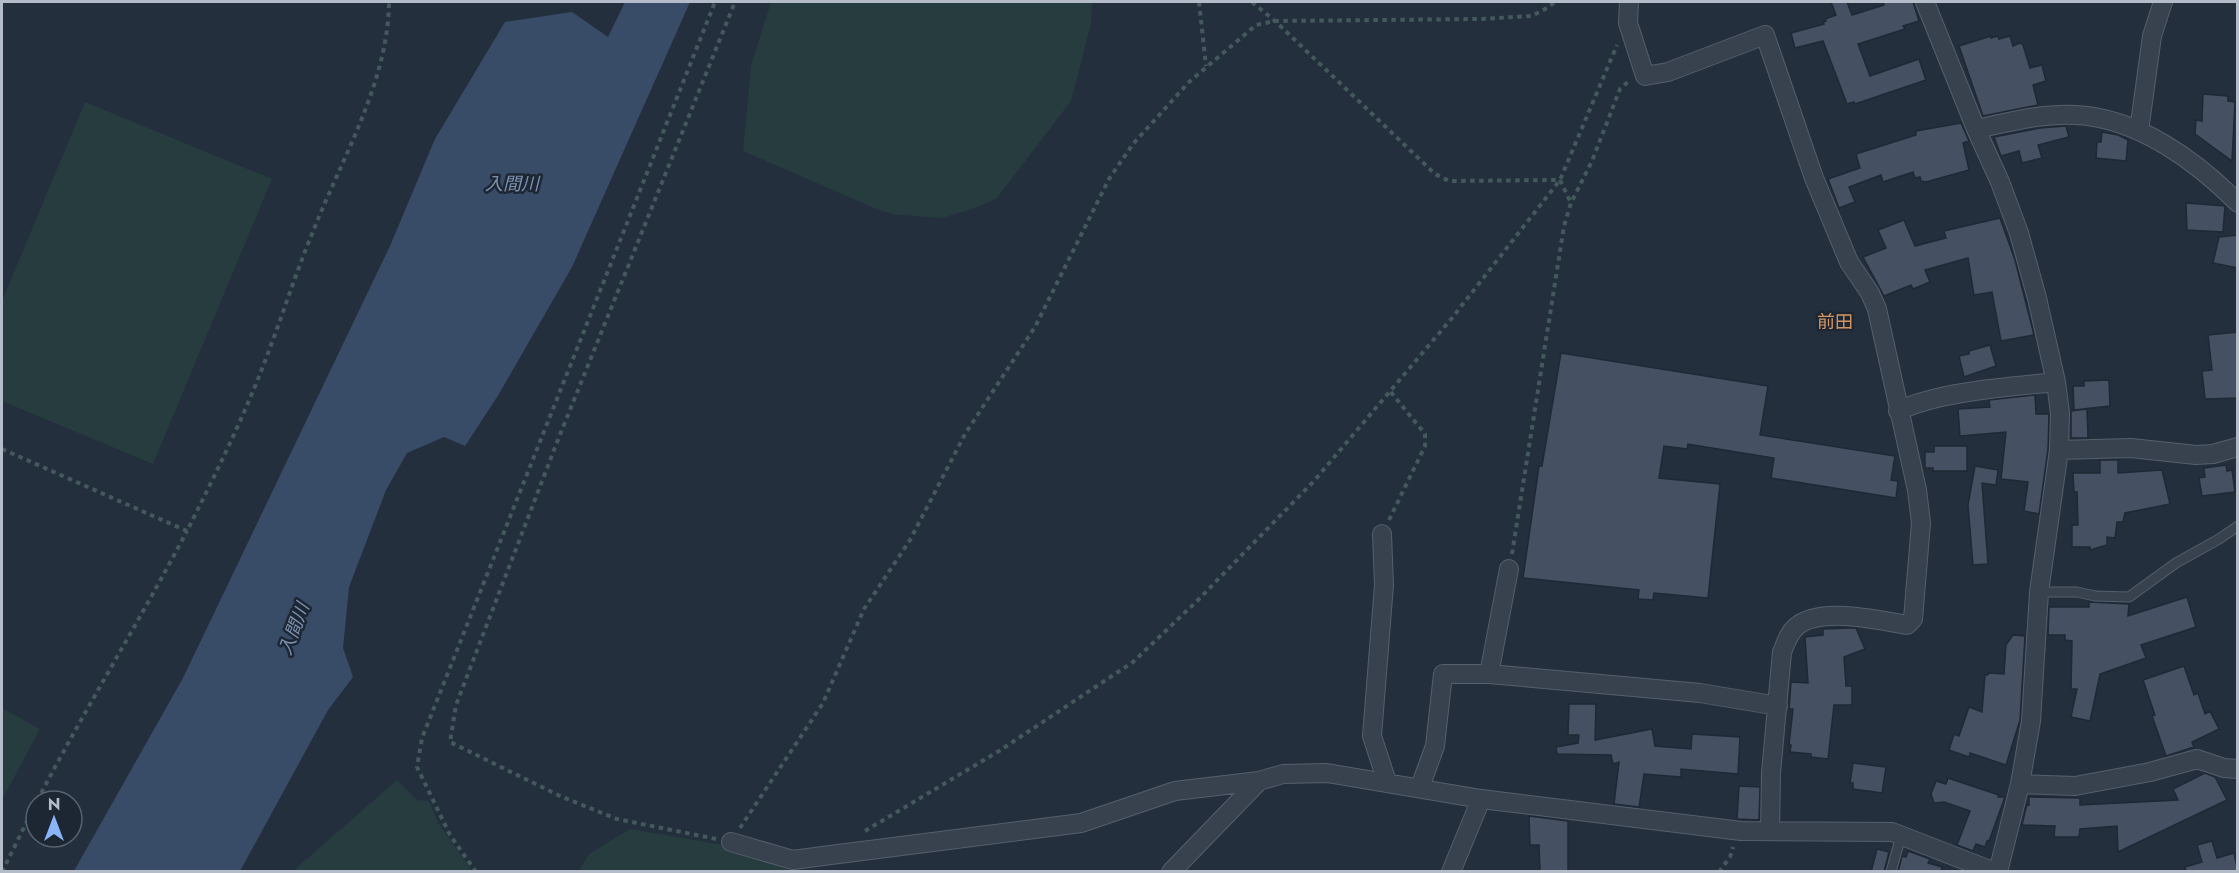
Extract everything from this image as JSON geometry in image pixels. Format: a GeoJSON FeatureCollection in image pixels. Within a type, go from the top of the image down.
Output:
{"type":"FeatureCollection","features":[{"type":"Feature","properties":{"kind":"street"},"geometry":{"type":"LineString","coordinates":[[1629,2],[1628,23],[1646,76],[1668,72],[1765,35],[1814,178],[1849,262],[1870,293],[1877,309],[1917,490],[1921,523],[1913,619],[1907,625],[1860,616],[1809,619],[1797,626],[1789,635],[1782,652],[1772,772],[1770,831]]}},
{"type":"Feature","properties":{"kind":"street"},"geometry":{"type":"LineString","coordinates":[[730,842],[793,860],[1081,823],[1175,791],[1259,781],[1283,774],[1327,772],[1481,799],[1741,831],[1867,830],[1892,832],[1996,872],[2020,784],[2031,721],[2036,674],[2039,592],[2059,450],[2060,421],[2056,382],[2037,298],[2019,233],[1925,2]]}},
{"type":"Feature","properties":{"kind":"street"},"geometry":{"type":"LineString","coordinates":[[2139,131],[2152,36],[2163,2]]}},
{"type":"Feature","properties":{"kind":"street"},"geometry":{"type":"LineString","coordinates":[[1976,129],[2048,116],[2077,115],[2108,120],[2139,131],[2164,144],[2191,163],[2238,203]]}},
{"type":"Feature","properties":{"kind":"street"},"geometry":{"type":"LineString","coordinates":[[1898,411],[1913,404],[1982,391],[2056,382]]}},
{"type":"Feature","properties":{"kind":"street"},"geometry":{"type":"LineString","coordinates":[[2059,450],[2131,448],[2196,455],[2213,454],[2238,447]]}},
{"type":"Feature","properties":{"kind":"street"},"geometry":{"type":"LineString","coordinates":[[1382,534],[1384,585],[1372,736],[1387,782]]}},
{"type":"Feature","properties":{"kind":"street"},"geometry":{"type":"LineString","coordinates":[[1489,674],[1509,569]]}},
{"type":"Feature","properties":{"kind":"street"},"geometry":{"type":"LineString","coordinates":[[1420,788],[1435,746],[1443,674],[1489,674],[1700,693],[1778,706]]}},
{"type":"Feature","properties":{"kind":"street"},"geometry":{"type":"LineString","coordinates":[[2020,784],[2075,786],[2150,772],[2197,759],[2224,768],[2238,769]]}},
{"type":"Feature","properties":{"kind":"street"},"geometry":{"type":"LineString","coordinates":[[1171,872],[1259,781]]}},
{"type":"Feature","properties":{"kind":"street"},"geometry":{"type":"LineString","coordinates":[[1451,872],[1481,799]]}},
{"type":"Feature","properties":{"kind":"lane"},"geometry":{"type":"LineString","coordinates":[[2039,592],[2077,592],[2094,596],[2129,597],[2176,563],[2238,526]]}},
{"type":"Feature","properties":{"kind":"lane"},"geometry":{"type":"LineString","coordinates":[[1891,872],[1901,836]]}},
{"type":"Feature","properties":{"kind":"path"},"geometry":{"type":"LineString","coordinates":[[44,789],[188,531],[227,450],[265,363],[313,230],[367,104],[386,39],[388,2]]}},
{"type":"Feature","properties":{"kind":"path"},"geometry":{"type":"LineString","coordinates":[[476,872],[450,835],[417,767],[422,738],[715,2]]}},
{"type":"Feature","properties":{"kind":"path"},"geometry":{"type":"LineString","coordinates":[[735,2],[563,426],[456,705],[450,742],[560,796],[617,819],[730,842],[823,703],[864,609],[910,540],[964,434],[1035,327],[1109,179],[1133,144],[1189,82],[1256,25],[1275,21],[1480,19],[1532,16],[1554,2]]}},
{"type":"Feature","properties":{"kind":"path"},"geometry":{"type":"LineString","coordinates":[[1199,2],[1206,67]]}},
{"type":"Feature","properties":{"kind":"path"},"geometry":{"type":"LineString","coordinates":[[1252,2],[1275,21],[1435,174],[1449,181],[1560,180]]}},
{"type":"Feature","properties":{"kind":"path"},"geometry":{"type":"LineString","coordinates":[[862,833],[999,751],[1133,662],[1196,602],[1314,481],[1452,318],[1560,180],[1609,60],[1628,23]]}},
{"type":"Feature","properties":{"kind":"path"},"geometry":{"type":"LineString","coordinates":[[1509,569],[1564,226],[1571,203],[1592,160],[1620,89],[1628,81],[1646,76]]}},
{"type":"Feature","properties":{"kind":"path"},"geometry":{"type":"LineString","coordinates":[[1560,180],[1571,203]]}},
{"type":"Feature","properties":{"kind":"path"},"geometry":{"type":"LineString","coordinates":[[1382,534],[1425,446],[1425,434],[1390,392]]}},
{"type":"Feature","properties":{"kind":"path"},"geometry":{"type":"LineString","coordinates":[[2,449],[188,531]]}},
{"type":"Feature","properties":{"kind":"path"},"geometry":{"type":"LineString","coordinates":[[2,872],[24,828]]}},
{"type":"Feature","properties":{"kind":"path"},"geometry":{"type":"LineString","coordinates":[[1719,872],[1730,857],[1741,831]]}},
{"type":"Feature","properties":{"kind":"green space"},"geometry":{"type":"Polygon","coordinates":[[[771,2],[1092,2],[1091,24],[1071,101],[997,198],[978,207],[942,218],[892,214],[874,208],[743,151],[751,66],[771,2]]]}},
{"type":"Feature","properties":{"kind":"green space"},"geometry":{"type":"Polygon","coordinates":[[[85,102],[272,179],[153,464],[2,401],[2,301],[85,102]]]}},
{"type":"Feature","properties":{"kind":"green space"},"geometry":{"type":"Polygon","coordinates":[[[2,708],[40,729],[2,800],[2,708]]]}},
{"type":"Feature","properties":{"kind":"green space"},"geometry":{"type":"Polygon","coordinates":[[[397,780],[417,800],[429,801],[439,824],[472,871],[293,871],[397,780]]]}},
{"type":"Feature","properties":{"kind":"green space"},"geometry":{"type":"Polygon","coordinates":[[[630,829],[729,846],[781,866],[803,871],[578,872],[589,854],[630,829]]]}},
{"type":"Feature","properties":{"kind":"water","name":"入間川"},"geometry":{"type":"Polygon","coordinates":[[[625,2],[690,2],[572,267],[499,394],[465,446],[444,437],[407,453],[386,490],[349,587],[343,648],[353,677],[328,710],[240,871],[74,871],[183,678],[390,246],[435,139],[505,22],[572,12],[608,37],[625,2]]]}},
{"type":"Feature","properties":{"kind":"building"},"geometry":{"type":"Polygon","coordinates":[[[1831,2],[1847,2],[1852,15],[1884,5],[1883,2],[1913,2],[1919,21],[1903,26],[1905,29],[1858,44],[1870,76],[1919,59],[1926,80],[1855,104],[1854,102],[1847,104],[1823,41],[1795,48],[1791,33],[1824,24],[1825,19],[1836,15],[1831,2]]]}},
{"type":"Feature","properties":{"kind":"building"},"geometry":{"type":"Polygon","coordinates":[[[1991,36],[1991,38],[1998,36],[1999,39],[2010,36],[2013,46],[2020,43],[2023,45],[2030,68],[2042,65],[2046,81],[2033,85],[2038,105],[1983,116],[1959,46],[1991,36]]]}},
{"type":"Feature","properties":{"kind":"building"},"geometry":{"type":"Polygon","coordinates":[[[2203,94],[2228,96],[2228,101],[2235,102],[2232,161],[2195,134],[2196,120],[2202,121],[2203,94]]]}},
{"type":"Feature","properties":{"kind":"building"},"geometry":{"type":"Polygon","coordinates":[[[1961,123],[1969,141],[1963,143],[1969,170],[1926,182],[1921,181],[1920,177],[1915,178],[1913,172],[1883,182],[1881,175],[1849,187],[1855,202],[1839,208],[1828,179],[1860,168],[1856,154],[1916,135],[1916,131],[1961,123]]]}},
{"type":"Feature","properties":{"kind":"building"},"geometry":{"type":"Polygon","coordinates":[[[2066,126],[2069,137],[2038,145],[2042,158],[2022,163],[2019,151],[2001,156],[1994,137],[2040,128],[2066,126]]]}},
{"type":"Feature","properties":{"kind":"building"},"geometry":{"type":"Polygon","coordinates":[[[2102,132],[2118,135],[2128,140],[2126,161],[2096,158],[2097,142],[2101,142],[2102,132]]]}},
{"type":"Feature","properties":{"kind":"building"},"geometry":{"type":"Polygon","coordinates":[[[2186,203],[2225,206],[2223,232],[2187,230],[2186,203]]]}},
{"type":"Feature","properties":{"kind":"building"},"geometry":{"type":"Polygon","coordinates":[[[2000,218],[2015,260],[2034,335],[2001,341],[1992,292],[1974,295],[1968,258],[1925,270],[1930,282],[1913,289],[1911,285],[1884,296],[1863,257],[1886,248],[1878,230],[1904,220],[1915,246],[1946,238],[1944,231],[2000,218]]]}},
{"type":"Feature","properties":{"kind":"building"},"geometry":{"type":"Polygon","coordinates":[[[2238,235],[2238,268],[2213,263],[2219,237],[2238,235]]]}},
{"type":"Feature","properties":{"kind":"building"},"geometry":{"type":"Polygon","coordinates":[[[2238,332],[2238,398],[2205,399],[2202,371],[2212,370],[2208,335],[2238,332]]]}},
{"type":"Feature","properties":{"kind":"building"},"geometry":{"type":"Polygon","coordinates":[[[1990,345],[1996,366],[1964,377],[1959,356],[1990,345]]]}},
{"type":"Feature","properties":{"kind":"building"},"geometry":{"type":"Polygon","coordinates":[[[1561,353],[1768,386],[1760,435],[1895,456],[1891,480],[1898,481],[1896,498],[1771,478],[1774,458],[1688,444],[1687,449],[1664,446],[1659,478],[1720,484],[1708,598],[1654,593],[1653,600],[1638,599],[1639,590],[1523,578],[1539,466],[1542,466],[1561,353]]]}},
{"type":"Feature","properties":{"kind":"building"},"geometry":{"type":"Polygon","coordinates":[[[2109,380],[2110,406],[2074,410],[2073,386],[2084,386],[2084,381],[2109,380]]]}},
{"type":"Feature","properties":{"kind":"building"},"geometry":{"type":"Polygon","coordinates":[[[2035,395],[2036,414],[2049,414],[2048,449],[2039,514],[2024,511],[2028,482],[2001,479],[2006,432],[1960,436],[1958,409],[1990,407],[1989,400],[2035,395]]]}},
{"type":"Feature","properties":{"kind":"building"},"geometry":{"type":"Polygon","coordinates":[[[2087,409],[2088,438],[2071,438],[2071,411],[2087,409]]]}},
{"type":"Feature","properties":{"kind":"building"},"geometry":{"type":"Polygon","coordinates":[[[1934,446],[1967,446],[1967,471],[1933,471],[1933,468],[1925,468],[1925,452],[1934,452],[1934,446]]]}},
{"type":"Feature","properties":{"kind":"building"},"geometry":{"type":"Polygon","coordinates":[[[2100,460],[2118,460],[2118,473],[2162,470],[2170,504],[2125,513],[2123,522],[2117,522],[2115,538],[2107,537],[2107,545],[2090,550],[2090,547],[2072,547],[2072,525],[2078,525],[2077,492],[2074,492],[2073,473],[2100,473],[2100,460]]]}},
{"type":"Feature","properties":{"kind":"building"},"geometry":{"type":"Polygon","coordinates":[[[2226,465],[2227,471],[2232,470],[2235,492],[2202,496],[2199,478],[2205,477],[2204,468],[2226,465]]]}},
{"type":"Feature","properties":{"kind":"building"},"geometry":{"type":"Polygon","coordinates":[[[1975,466],[1998,470],[1996,485],[1982,483],[1988,564],[1973,565],[1968,505],[1975,466]]]}},
{"type":"Feature","properties":{"kind":"building"},"geometry":{"type":"Polygon","coordinates":[[[2187,597],[2196,627],[2141,645],[2146,658],[2100,674],[2090,721],[2071,717],[2077,689],[2071,689],[2072,641],[2065,640],[2065,635],[2048,635],[2049,607],[2089,607],[2089,602],[2129,604],[2128,616],[2187,597]]]}},
{"type":"Feature","properties":{"kind":"building"},"geometry":{"type":"Polygon","coordinates":[[[1856,628],[1865,649],[1844,657],[1846,686],[1852,686],[1852,705],[1834,705],[1828,759],[1811,757],[1811,754],[1790,752],[1793,709],[1789,709],[1791,682],[1808,683],[1805,637],[1823,635],[1823,629],[1856,628]]]}},
{"type":"Feature","properties":{"kind":"building"},"geometry":{"type":"Polygon","coordinates":[[[2013,635],[2025,636],[2020,720],[2006,765],[1970,753],[1969,757],[1949,750],[1954,734],[1959,736],[1969,707],[1982,712],[1985,675],[1988,673],[2004,674],[2006,645],[2013,635]]]}},
{"type":"Feature","properties":{"kind":"building"},"geometry":{"type":"Polygon","coordinates":[[[2184,666],[2194,695],[2198,693],[2205,714],[2210,711],[2219,729],[2192,742],[2194,747],[2166,756],[2152,716],[2155,715],[2143,680],[2184,666]]]}},
{"type":"Feature","properties":{"kind":"building"},"geometry":{"type":"Polygon","coordinates":[[[1569,704],[1596,704],[1595,740],[1652,729],[1655,746],[1691,749],[1692,734],[1740,737],[1738,774],[1681,769],[1681,777],[1644,774],[1639,807],[1614,804],[1619,762],[1613,764],[1611,755],[1557,754],[1556,747],[1578,743],[1579,735],[1568,735],[1569,704]]]}},
{"type":"Feature","properties":{"kind":"building"},"geometry":{"type":"Polygon","coordinates":[[[1853,763],[1886,767],[1882,793],[1853,789],[1853,783],[1850,783],[1853,763]]]}},
{"type":"Feature","properties":{"kind":"building"},"geometry":{"type":"Polygon","coordinates":[[[2205,773],[2215,777],[2227,800],[2118,852],[2117,826],[2080,829],[2079,837],[2054,837],[2055,826],[2022,825],[2027,804],[2029,805],[2029,797],[2080,798],[2080,805],[2178,800],[2173,789],[2205,773]]]}},
{"type":"Feature","properties":{"kind":"building"},"geometry":{"type":"Polygon","coordinates":[[[1948,778],[1999,795],[1998,797],[2005,797],[1985,847],[1976,844],[1973,851],[1957,845],[1970,811],[1944,802],[1934,803],[1931,794],[1936,781],[1946,784],[1948,778]]]}},
{"type":"Feature","properties":{"kind":"building"},"geometry":{"type":"Polygon","coordinates":[[[1739,786],[1760,787],[1759,820],[1737,819],[1739,786]]]}},
{"type":"Feature","properties":{"kind":"building"},"geometry":{"type":"Polygon","coordinates":[[[1529,816],[1568,821],[1568,872],[1540,872],[1539,845],[1530,845],[1529,816]]]}},
{"type":"Feature","properties":{"kind":"building"},"geometry":{"type":"Polygon","coordinates":[[[2212,841],[2217,858],[2234,853],[2238,872],[2186,872],[2185,867],[2202,862],[2197,845],[2212,841]]]}},
{"type":"Feature","properties":{"kind":"building"},"geometry":{"type":"Polygon","coordinates":[[[1877,849],[1889,852],[1884,872],[1871,872],[1877,849]]]}},
{"type":"Feature","properties":{"kind":"building"},"geometry":{"type":"Polygon","coordinates":[[[1908,851],[1930,859],[1928,863],[1942,867],[1941,872],[1898,872],[1902,856],[1906,857],[1908,851]]]}},
{"type":"Feature","properties":{"kind":"district","name":"前田"},"geometry":{"type":"Point","coordinates":[1835,322]}}]}
